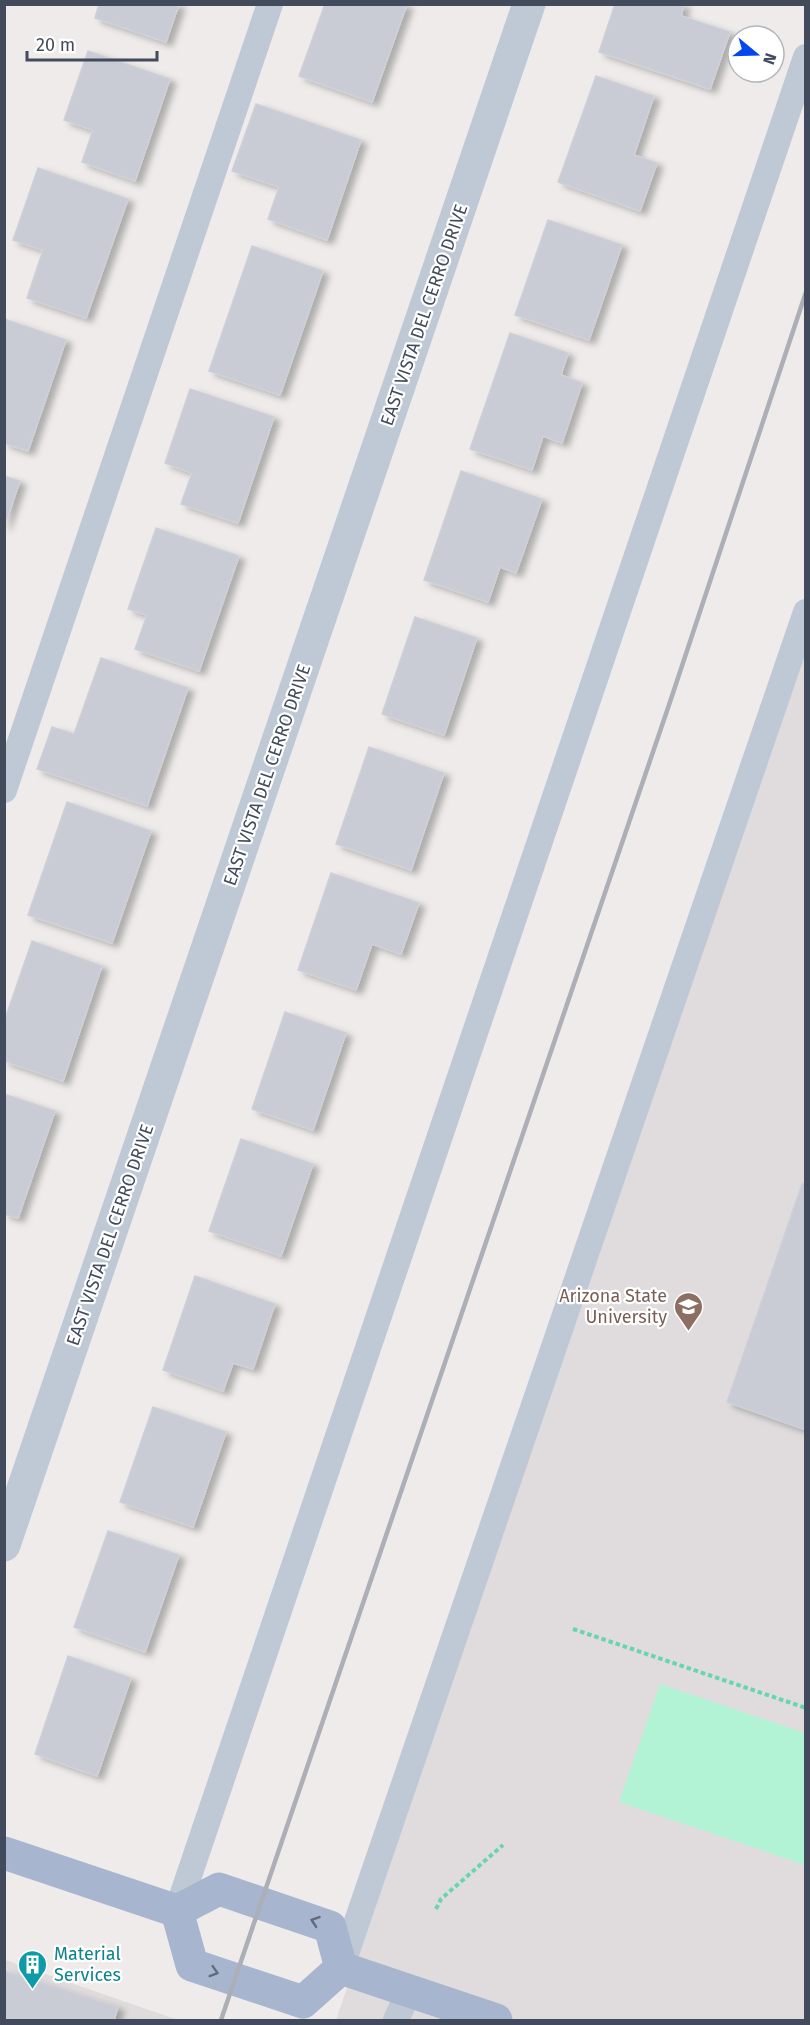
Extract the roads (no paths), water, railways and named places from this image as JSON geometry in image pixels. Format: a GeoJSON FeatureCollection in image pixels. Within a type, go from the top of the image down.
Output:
{"type":"FeatureCollection","features":[{"type":"Feature","properties":{"kind":"main road"},"geometry":{"type":"LineString","coordinates":[[4,1853],[177,1911],[219,1889],[301,1916],[330,1927],[341,1968]]}},
{"type":"Feature","properties":{"kind":"main road"},"geometry":{"type":"LineString","coordinates":[[177,1911],[192,1965],[303,2002],[341,1968]]}},
{"type":"Feature","properties":{"kind":"main road"},"geometry":{"type":"LineString","coordinates":[[341,1968],[496,2020]]}},
{"type":"Feature","properties":{"kind":"street","name":"EAST VISTA DEL CERRO DRIVE"},"geometry":{"type":"LineString","coordinates":[[4,1545],[529,4]]}},
{"type":"Feature","properties":{"kind":"lane"},"geometry":{"type":"LineString","coordinates":[[4,790],[270,4]]}},
{"type":"Feature","properties":{"kind":"lane"},"geometry":{"type":"LineString","coordinates":[[177,1911],[806,57]]}},
{"type":"Feature","properties":{"kind":"lane"},"geometry":{"type":"LineString","coordinates":[[341,1968],[806,612]]}},
{"type":"Feature","properties":{"kind":"lane"},"geometry":{"type":"LineString","coordinates":[[396,2020],[409,1991]]}},
{"type":"Feature","properties":{"kind":"railway"},"geometry":{"type":"LineString","coordinates":[[221,2020],[670,702],[806,292]]}},
{"type":"Feature","properties":{"kind":"place","name":"Arizona State University"},"geometry":{"type":"Point","coordinates":[688,1332]}},
{"type":"Feature","properties":{"kind":"place","name":"Material Services"},"geometry":{"type":"Point","coordinates":[33,1990]}}]}
